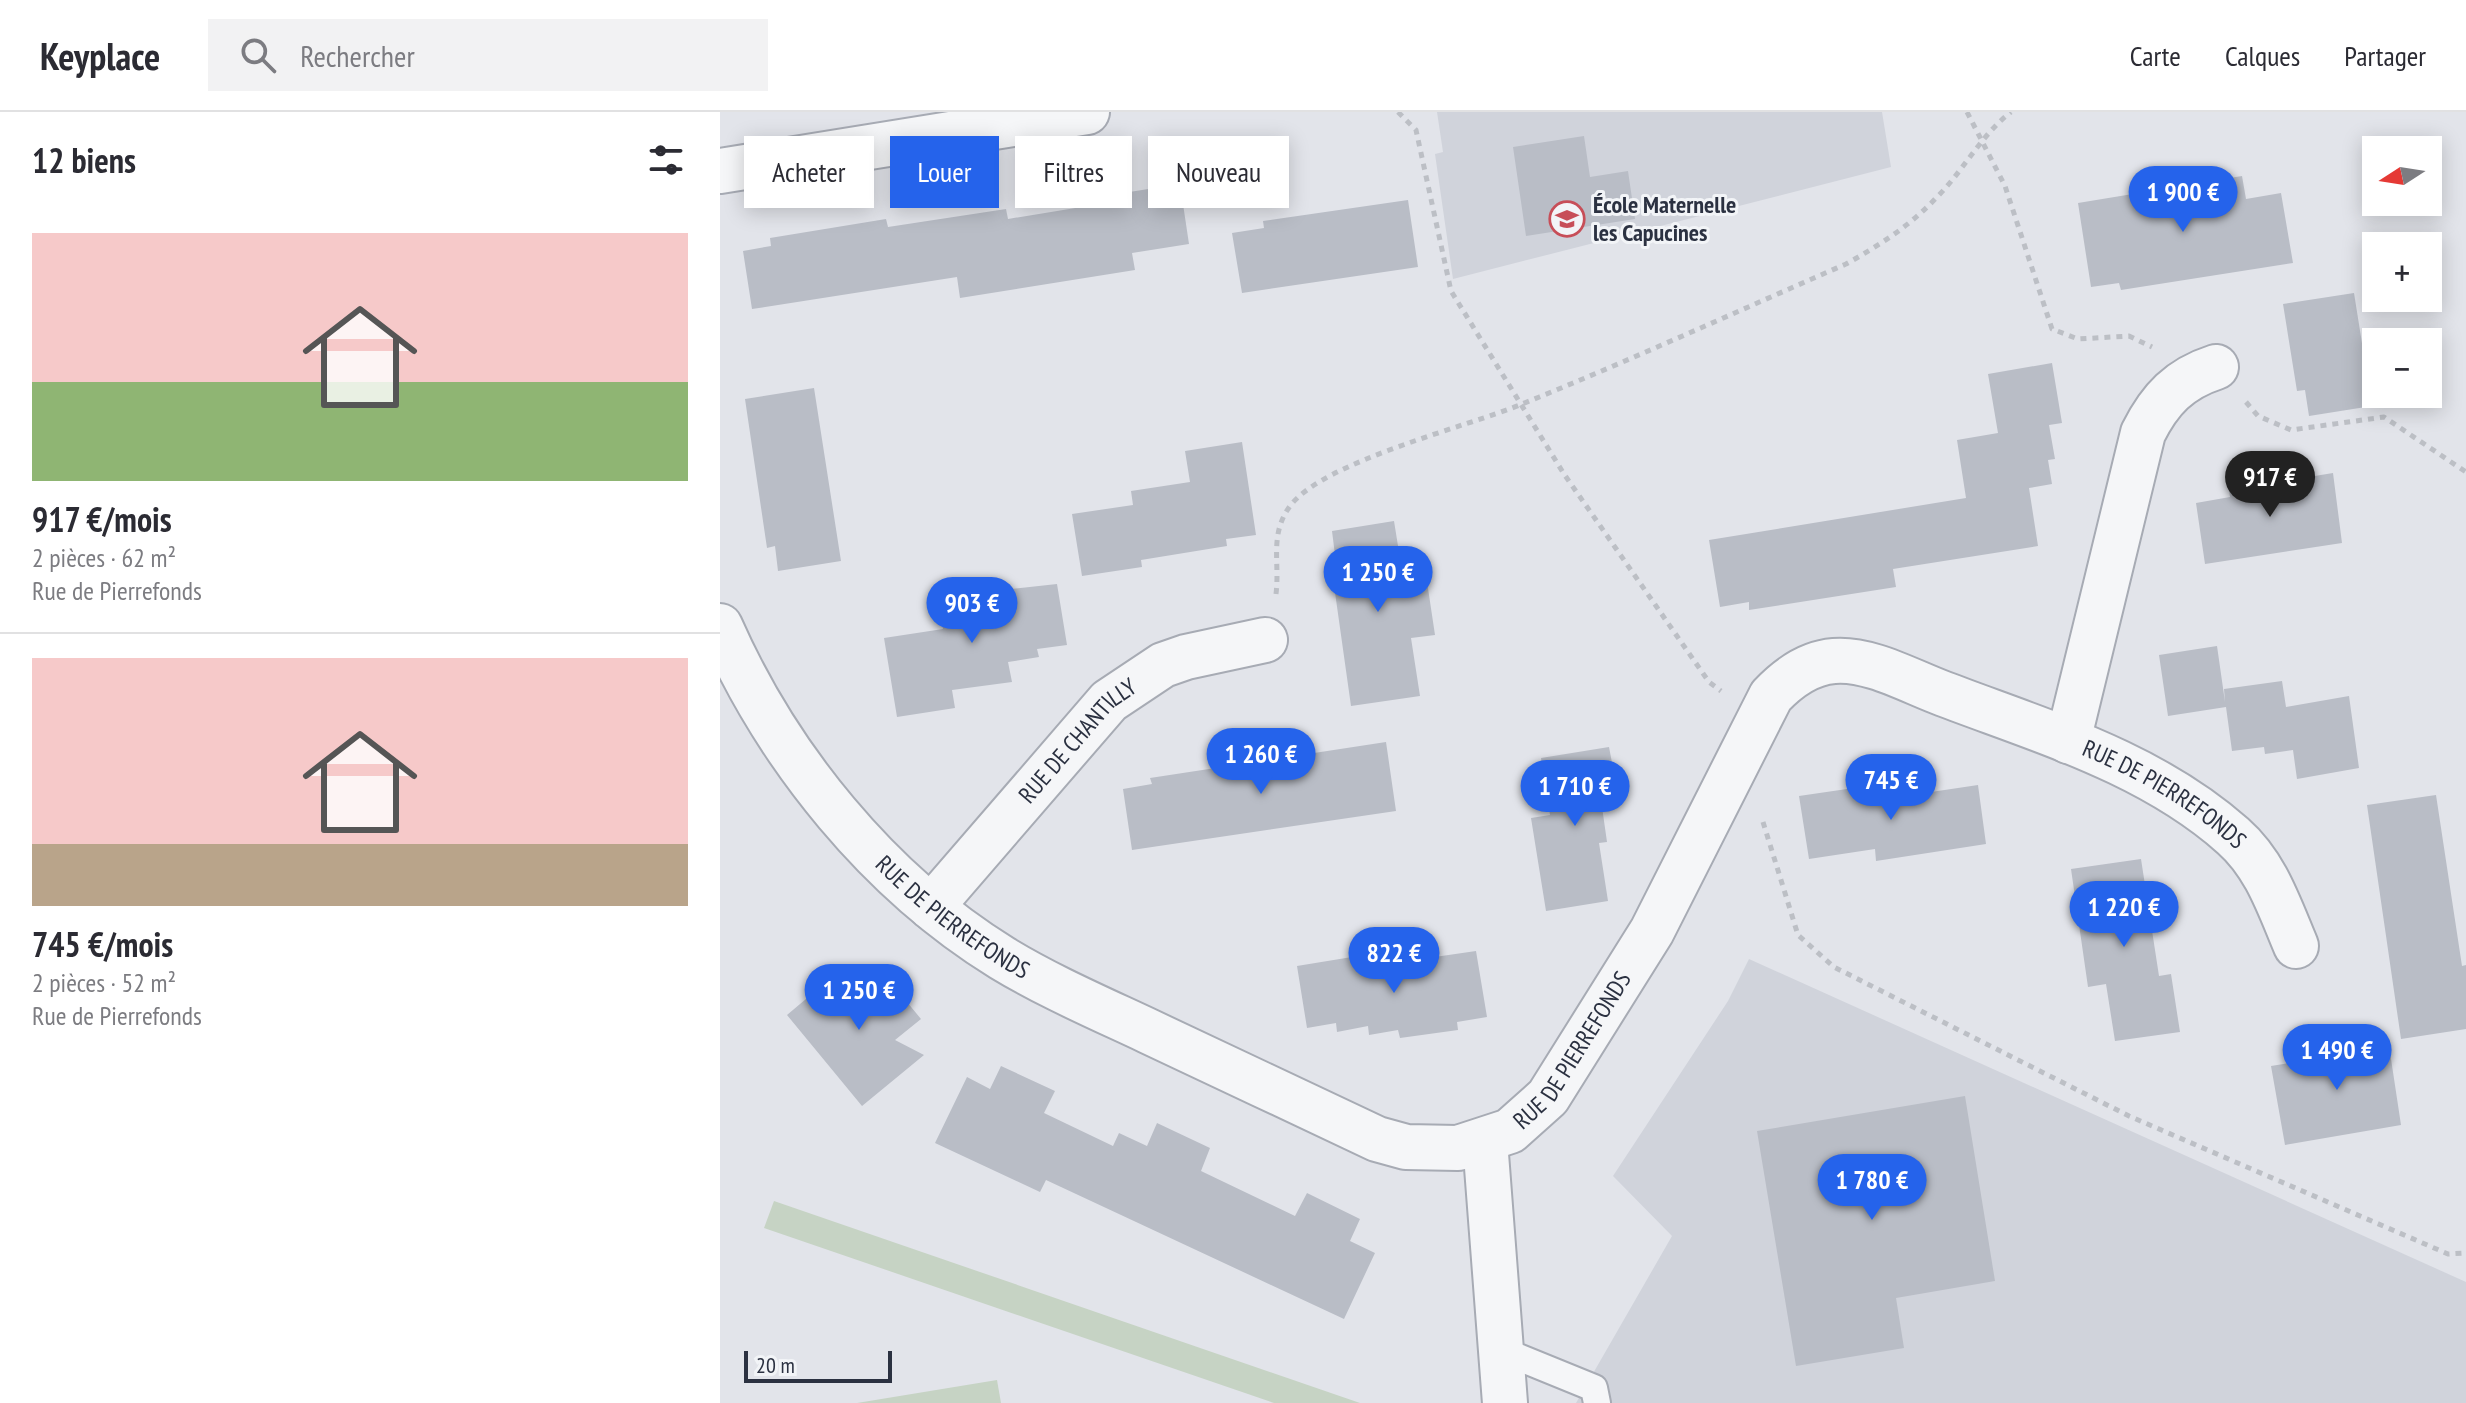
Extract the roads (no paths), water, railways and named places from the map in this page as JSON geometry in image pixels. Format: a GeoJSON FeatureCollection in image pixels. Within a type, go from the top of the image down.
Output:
{"type":"FeatureCollection","features":[{"type":"Feature","properties":{"kind":"street"},"geometry":{"type":"LineString","coordinates":[[720,171],[1087,112]]}},
{"type":"Feature","properties":{"kind":"street"},"geometry":{"type":"LineString","coordinates":[[2068,741],[2135,456],[2154,411],[2199,375]]}},
{"type":"Feature","properties":{"kind":"street","name":"RUE DE PIERREFONDS"},"geometry":{"type":"LineString","coordinates":[[720,626],[771,719],[817,787],[872,851],[931,907],[1001,957],[1043,982],[1377,1139],[1432,1149],[1458,1148],[1510,1131],[1531,1116],[1565,1073],[1652,931],[1748,745],[1760,715],[1783,684],[1816,665],[1833,661],[1873,668],[2068,741],[2148,777],[2234,836],[2253,856],[2268,880],[2296,946]]}},
{"type":"Feature","properties":{"kind":"street","name":"RUE DE CHANTILLY"},"geometry":{"type":"LineString","coordinates":[[931,907],[1109,701],[1163,665],[1265,640]]}},
{"type":"Feature","properties":{"kind":"street"},"geometry":{"type":"LineString","coordinates":[[1485,1141],[1505,1403]]}},
{"type":"Feature","properties":{"kind":"lane"},"geometry":{"type":"LineString","coordinates":[[1503,1351],[1594,1388],[1597,1403]]}},
{"type":"Feature","properties":{"kind":"place","name":"École Maternelle les Capucines"},"geometry":{"type":"Point","coordinates":[1567,219]}}]}
